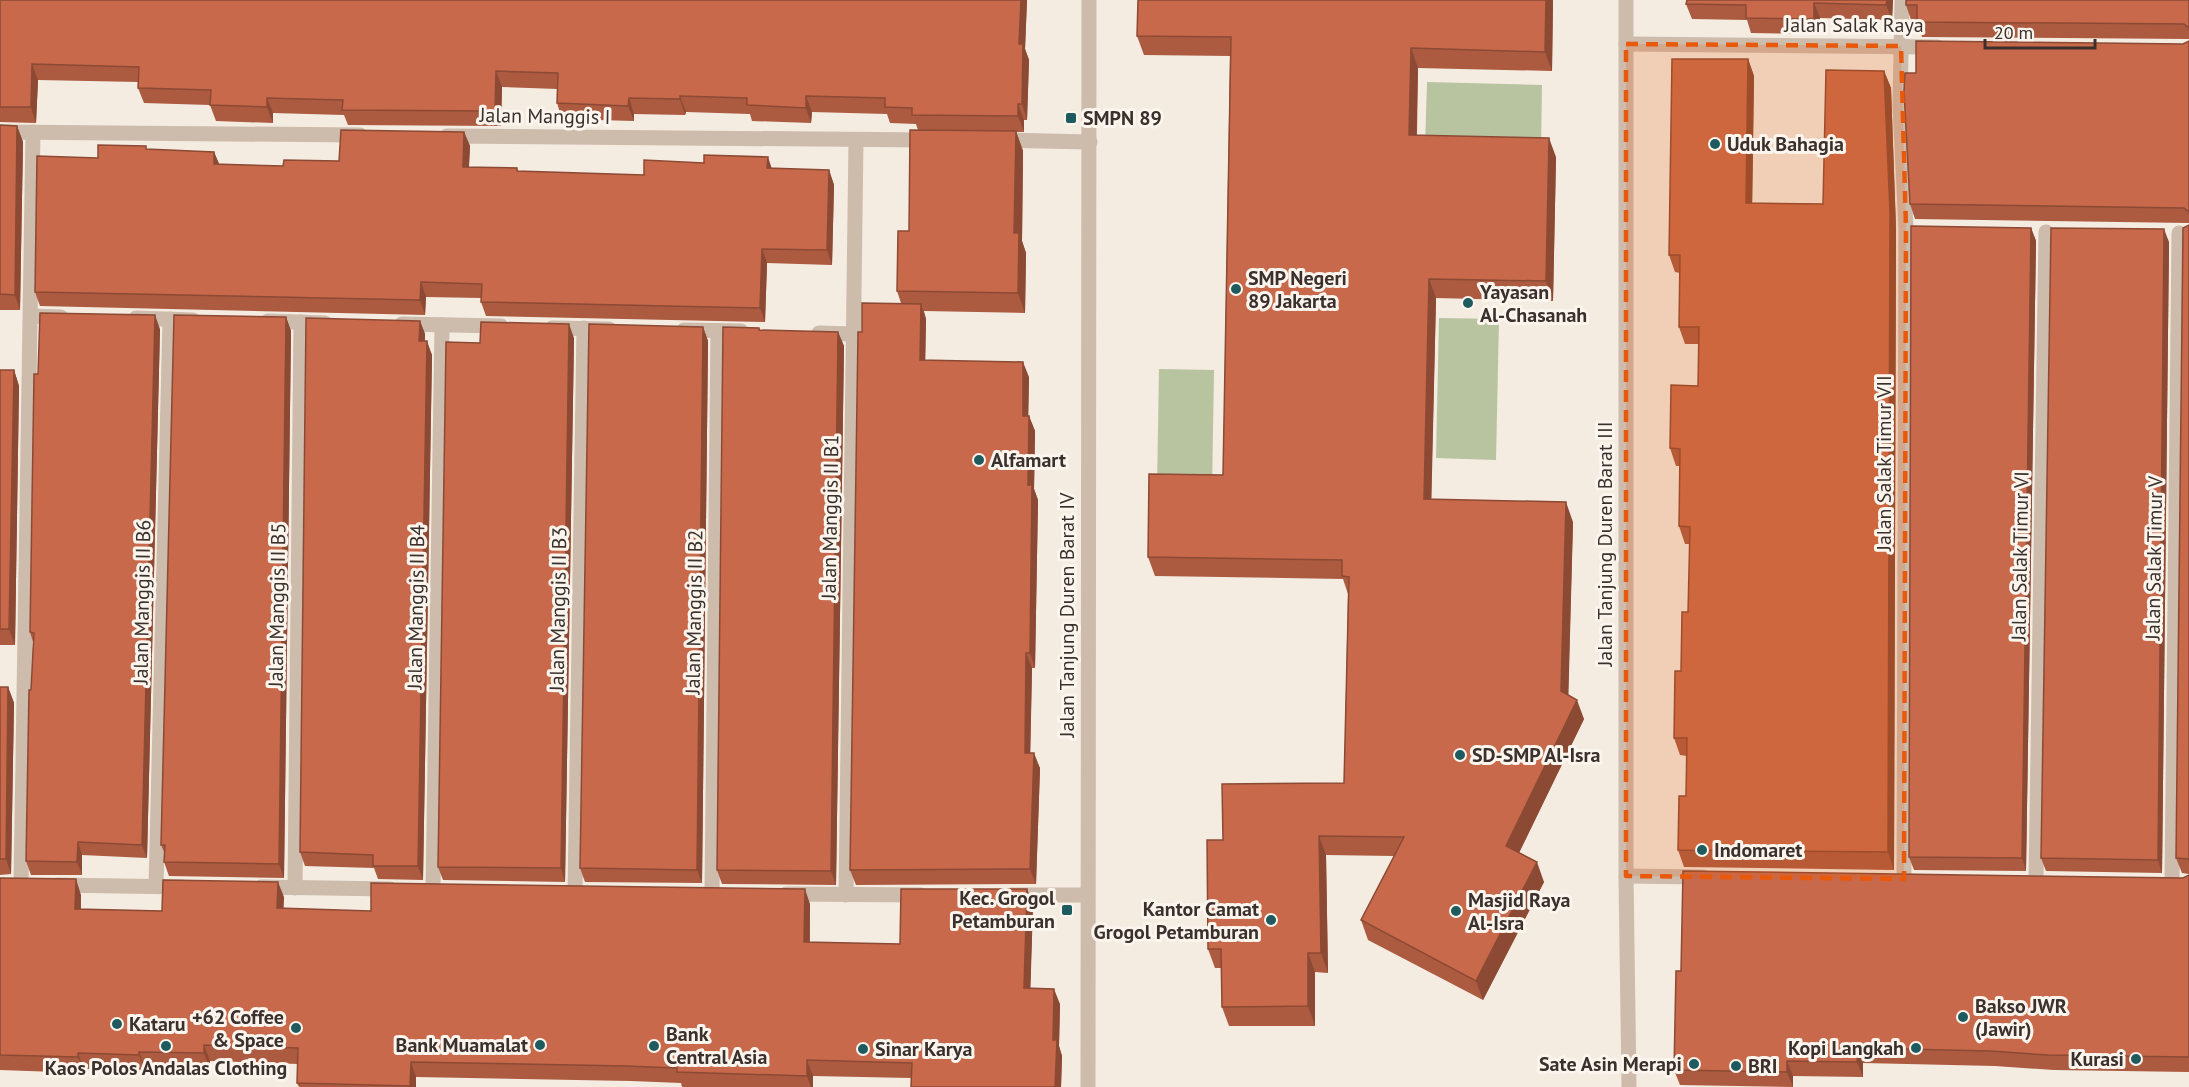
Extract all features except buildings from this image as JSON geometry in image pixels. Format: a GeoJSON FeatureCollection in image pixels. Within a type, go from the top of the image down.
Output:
{"type":"FeatureCollection","features":[{"type":"Feature","properties":{"kind":"street","name":"Jalan Tanjung Duren Barat IV"},"geometry":{"type":"LineString","coordinates":[[1088,1087],[1089,0]]}},
{"type":"Feature","properties":{"kind":"street","name":"Jalan Tanjung Duren Barat III"},"geometry":{"type":"LineString","coordinates":[[1626,0],[1626,876],[1629,1087]]}},
{"type":"Feature","properties":{"kind":"street","name":"Jalan Salak Timur VII"},"geometry":{"type":"LineString","coordinates":[[1902,0],[1900,106],[1912,230],[1904,879]]}},
{"type":"Feature","properties":{"kind":"street","name":"Jalan Salak Raya"},"geometry":{"type":"LineString","coordinates":[[1626,44],[1949,47]]}},
{"type":"Feature","properties":{"kind":"street"},"geometry":{"type":"LineString","coordinates":[[0,132],[370,135]]}},
{"type":"Feature","properties":{"kind":"street"},"geometry":{"type":"LineString","coordinates":[[33,132],[27,885],[202,887]]}},
{"type":"Feature","properties":{"kind":"street","name":"Jalan Manggis I"},"geometry":{"type":"LineString","coordinates":[[429,136],[950,140]]}},
{"type":"Feature","properties":{"kind":"street","name":"Jalan Manggis II B1"},"geometry":{"type":"LineString","coordinates":[[846,895],[856,140]]}},
{"type":"Feature","properties":{"kind":"street"},"geometry":{"type":"LineString","coordinates":[[985,140],[1090,141]]}},
{"type":"Feature","properties":{"kind":"street","name":"Jalan Salak Timur VI"},"geometry":{"type":"LineString","coordinates":[[2036,881],[2046,232]]}},
{"type":"Feature","properties":{"kind":"street","name":"Jalan Salak Timur V"},"geometry":{"type":"LineString","coordinates":[[2178,233],[2166,883],[2189,883]]}},
{"type":"Feature","properties":{"kind":"street"},"geometry":{"type":"LineString","coordinates":[[31,316],[77,317]]}},
{"type":"Feature","properties":{"kind":"street"},"geometry":{"type":"LineString","coordinates":[[124,318],[206,320]]}},
{"type":"Feature","properties":{"kind":"street","name":"Jalan Manggis II B6"},"geometry":{"type":"LineString","coordinates":[[156,886],[170,319]]}},
{"type":"Feature","properties":{"kind":"street"},"geometry":{"type":"LineString","coordinates":[[254,321],[337,323]]}},
{"type":"Feature","properties":{"kind":"street","name":"Jalan Manggis II B5"},"geometry":{"type":"LineString","coordinates":[[295,888],[301,322]]}},
{"type":"Feature","properties":{"kind":"street"},"geometry":{"type":"LineString","coordinates":[[384,324],[513,327]]}},
{"type":"Feature","properties":{"kind":"street","name":"Jalan Manggis II B4"},"geometry":{"type":"LineString","coordinates":[[295,888],[427,889],[442,325]]}},
{"type":"Feature","properties":{"kind":"street"},"geometry":{"type":"LineString","coordinates":[[537,327],[629,329]]}},
{"type":"Feature","properties":{"kind":"street","name":"Jalan Manggis II B3"},"geometry":{"type":"LineString","coordinates":[[575,891],[584,328]]}},
{"type":"Feature","properties":{"kind":"street"},"geometry":{"type":"LineString","coordinates":[[673,330],[752,331]]}},
{"type":"Feature","properties":{"kind":"street","name":"Jalan Manggis II B2"},"geometry":{"type":"LineString","coordinates":[[712,893],[718,331]]}},
{"type":"Feature","properties":{"kind":"street"},"geometry":{"type":"LineString","coordinates":[[808,333],[853,334]]}},
{"type":"Feature","properties":{"kind":"street"},"geometry":{"type":"LineString","coordinates":[[1626,876],[1721,877]]}},
{"type":"Feature","properties":{"kind":"street"},"geometry":{"type":"LineString","coordinates":[[249,887],[295,888]]}},
{"type":"Feature","properties":{"kind":"street"},"geometry":{"type":"LineString","coordinates":[[768,894],[941,895]]}},
{"type":"Feature","properties":{"kind":"street"},"geometry":{"type":"LineString","coordinates":[[1000,895],[1087,895]]}},
{"type":"Feature","properties":{"kind":"highlighted area"},"geometry":{"type":"Polygon","coordinates":[[[1626,44],[1901,46],[1906,229],[1904,879],[1626,876],[1626,44]]]}},
{"type":"Feature","properties":{"kind":"green space"},"geometry":{"type":"Polygon","coordinates":[[[1427,82],[1542,85],[1541,150],[1425,147],[1427,82]]]}},
{"type":"Feature","properties":{"kind":"green space"},"geometry":{"type":"Polygon","coordinates":[[[1439,318],[1499,319],[1496,460],[1436,458],[1439,318]]]}},
{"type":"Feature","properties":{"kind":"green space"},"geometry":{"type":"Polygon","coordinates":[[[1159,369],[1214,370],[1212,490],[1157,489],[1159,369]]]}},
{"type":"Feature","properties":{"kind":"place","name":"SMPN 89"},"geometry":{"type":"Point","coordinates":[1071,118]}},
{"type":"Feature","properties":{"kind":"place","name":"Uduk Bahagia"},"geometry":{"type":"Point","coordinates":[1715,144]}},
{"type":"Feature","properties":{"kind":"place","name":"SMP Negeri 89 Jakarta"},"geometry":{"type":"Point","coordinates":[1236,289]}},
{"type":"Feature","properties":{"kind":"place","name":"Yayasan Al-Chasanah"},"geometry":{"type":"Point","coordinates":[1468,303]}},
{"type":"Feature","properties":{"kind":"place","name":"Alfamart"},"geometry":{"type":"Point","coordinates":[979,460]}},
{"type":"Feature","properties":{"kind":"place","name":"SD-SMP Al-Isra"},"geometry":{"type":"Point","coordinates":[1460,755]}},
{"type":"Feature","properties":{"kind":"place","name":"Indomaret"},"geometry":{"type":"Point","coordinates":[1702,850]}},
{"type":"Feature","properties":{"kind":"place","name":"Kec. Grogol Petamburan"},"geometry":{"type":"Point","coordinates":[1067,910]}},
{"type":"Feature","properties":{"kind":"place","name":"Masjid Raya Al-Isra"},"geometry":{"type":"Point","coordinates":[1456,911]}},
{"type":"Feature","properties":{"kind":"place","name":"Kantor Camat Grogol Petamburan"},"geometry":{"type":"Point","coordinates":[1271,920]}},
{"type":"Feature","properties":{"kind":"place","name":"Bakso JWR (Jawir)"},"geometry":{"type":"Point","coordinates":[1963,1017]}},
{"type":"Feature","properties":{"kind":"place","name":"Kataru"},"geometry":{"type":"Point","coordinates":[117,1024]}},
{"type":"Feature","properties":{"kind":"place","name":"+62 Coffee & Space"},"geometry":{"type":"Point","coordinates":[296,1028]}},
{"type":"Feature","properties":{"kind":"place","name":"Bank Muamalat"},"geometry":{"type":"Point","coordinates":[540,1045]}},
{"type":"Feature","properties":{"kind":"place","name":"Kaos Polos Andalas Clothing"},"geometry":{"type":"Point","coordinates":[166,1046]}},
{"type":"Feature","properties":{"kind":"place","name":"Bank Central Asia"},"geometry":{"type":"Point","coordinates":[654,1046]}},
{"type":"Feature","properties":{"kind":"place","name":"Kopi Langkah"},"geometry":{"type":"Point","coordinates":[1916,1048]}},
{"type":"Feature","properties":{"kind":"place","name":"Sinar Karya"},"geometry":{"type":"Point","coordinates":[863,1049]}},
{"type":"Feature","properties":{"kind":"place","name":"Kurasi"},"geometry":{"type":"Point","coordinates":[2136,1059]}},
{"type":"Feature","properties":{"kind":"place","name":"Sate Asin Merapi"},"geometry":{"type":"Point","coordinates":[1694,1064]}},
{"type":"Feature","properties":{"kind":"place","name":"BRI"},"geometry":{"type":"Point","coordinates":[1736,1066]}}]}
